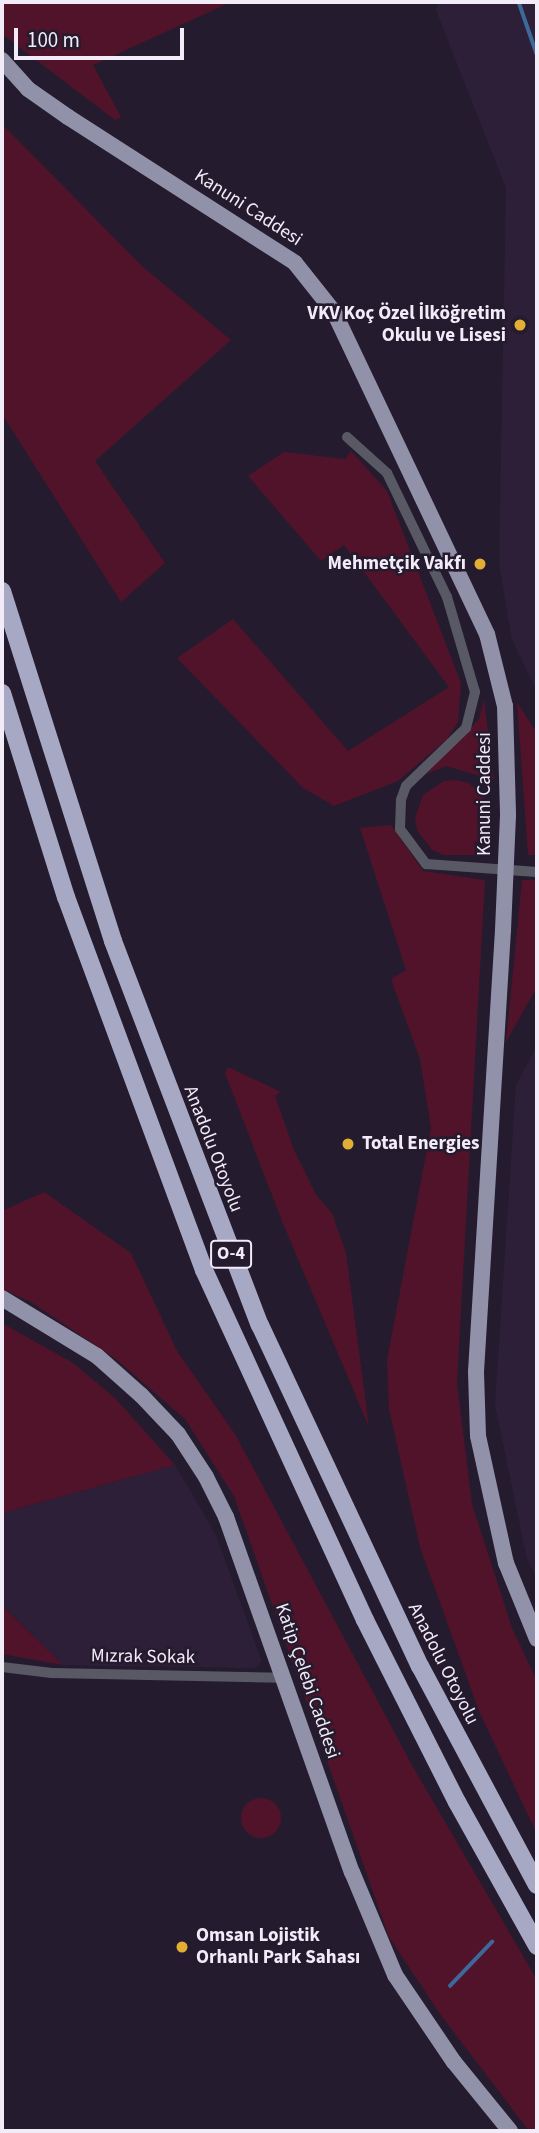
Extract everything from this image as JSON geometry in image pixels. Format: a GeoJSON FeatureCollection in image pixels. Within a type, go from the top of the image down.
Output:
{"type":"FeatureCollection","features":[{"type":"Feature","properties":{"kind":"highway","name":"Anadolu Otoyolu"},"geometry":{"type":"LineString","coordinates":[[2,591],[113,941],[260,1325],[420,1666],[537,1885]]}},
{"type":"Feature","properties":{"kind":"highway","name":"O-4"},"geometry":{"type":"LineString","coordinates":[[2,693],[66,897],[204,1270],[365,1620],[457,1802],[537,1946]]}},
{"type":"Feature","properties":{"kind":"main road","name":"Kanuni Caddesi"},"geometry":{"type":"LineString","coordinates":[[2,60],[28,89],[68,117],[295,263],[334,312],[487,634],[505,706],[508,815],[476,1372],[478,1436],[506,1563],[537,1639]]}},
{"type":"Feature","properties":{"kind":"main road","name":"Katip Çelebi Caddesi"},"geometry":{"type":"LineString","coordinates":[[2,1298],[97,1356],[178,1434],[226,1517],[373,1929],[395,1975],[454,2062],[510,2131]]}},
{"type":"Feature","properties":{"kind":"street"},"geometry":{"type":"LineString","coordinates":[[347,437],[387,473],[447,597],[475,692],[466,728],[406,786],[401,800],[400,829],[426,864],[468,871],[537,873]]}},
{"type":"Feature","properties":{"kind":"street","name":"Mızrak Sokak"},"geometry":{"type":"LineString","coordinates":[[2,1667],[52,1673],[284,1678]]}},
{"type":"Feature","properties":{"kind":"shaded area"},"geometry":{"type":"Polygon","coordinates":[[[2,2],[231,2],[93,65],[121,117],[115,120],[2,34],[2,2]]]}},
{"type":"Feature","properties":{"kind":"shaded area","name":"VKV Koç Özel İlköğretim Okulu ve Lisesi"},"geometry":{"type":"Polygon","coordinates":[[[439,2],[537,2],[537,691],[512,640],[499,564],[506,188],[436,10],[439,2]]]}},
{"type":"Feature","properties":{"kind":"shaded area"},"geometry":{"type":"Polygon","coordinates":[[[2,124],[143,267],[231,340],[95,461],[165,563],[121,602],[2,414],[2,124]]]}},
{"type":"Feature","properties":{"kind":"shaded area"},"geometry":{"type":"Polygon","coordinates":[[[351,451],[387,491],[461,683],[458,722],[447,739],[398,781],[334,806],[303,788],[177,658],[233,619],[348,751],[449,687],[344,545],[321,561],[248,476],[284,452],[345,459],[351,451]]]}},
{"type":"Feature","properties":{"kind":"shaded area"},"geometry":{"type":"Polygon","coordinates":[[[484,700],[494,780],[446,766],[426,774],[479,719],[484,700]]]}},
{"type":"Feature","properties":{"kind":"shaded area"},"geometry":{"type":"Polygon","coordinates":[[[517,702],[537,733],[537,855],[528,855],[517,702]]]}},
{"type":"Feature","properties":{"kind":"shaded area"},"geometry":{"type":"Polygon","coordinates":[[[444,781],[469,783],[487,800],[491,812],[488,855],[444,855],[432,850],[417,830],[415,818],[423,795],[444,781]]]}},
{"type":"Feature","properties":{"kind":"shaded area"},"geometry":{"type":"Polygon","coordinates":[[[391,825],[423,871],[485,880],[457,1383],[472,1504],[512,1628],[537,1681],[537,1834],[479,1711],[420,1547],[389,1409],[387,1360],[431,1128],[420,1059],[391,979],[406,970],[360,828],[391,825]]]}},
{"type":"Feature","properties":{"kind":"shaded area"},"geometry":{"type":"Polygon","coordinates":[[[522,880],[537,880],[537,987],[506,1042],[522,880]]]}},
{"type":"Feature","properties":{"kind":"shaded area"},"geometry":{"type":"Polygon","coordinates":[[[537,1046],[537,1578],[527,1559],[495,1405],[516,1085],[537,1046]]]}},
{"type":"Feature","properties":{"kind":"shaded area"},"geometry":{"type":"Polygon","coordinates":[[[228,1067],[281,1092],[275,1096],[294,1150],[316,1195],[332,1213],[346,1253],[369,1427],[282,1221],[225,1073],[228,1067]]]}},
{"type":"Feature","properties":{"kind":"shaded area"},"geometry":{"type":"Polygon","coordinates":[[[44,1192],[131,1253],[177,1351],[235,1434],[413,1767],[537,1980],[537,2131],[529,2131],[440,2014],[389,1937],[234,1496],[185,1419],[116,1359],[31,1302],[2,1289],[2,1211],[44,1192]]]}},
{"type":"Feature","properties":{"kind":"shaded area"},"geometry":{"type":"Polygon","coordinates":[[[2,1323],[73,1363],[115,1398],[175,1465],[2,1513],[2,1323]]]}},
{"type":"Feature","properties":{"kind":"shaded area"},"geometry":{"type":"Polygon","coordinates":[[[175,1465],[216,1535],[262,1662],[254,1668],[63,1665],[2,1605],[2,1513],[175,1465]]]}},
{"type":"Feature","properties":{"kind":"shaded area"},"geometry":{"type":"Polygon","coordinates":[[[2,1605],[63,1665],[2,1654],[2,1605]]]}},
{"type":"Feature","properties":{"kind":"shaded area"},"geometry":{"type":"Polygon","coordinates":[[[261,1798],[269,1799],[275,1804],[280,1810],[280,1826],[275,1832],[269,1837],[261,1838],[253,1837],[247,1832],[242,1826],[241,1818],[242,1810],[247,1804],[253,1799],[261,1798]]]}},
{"type":"Feature","properties":{"kind":"waterway"},"geometry":{"type":"LineString","coordinates":[[519,2],[537,54]]}},
{"type":"Feature","properties":{"kind":"waterway"},"geometry":{"type":"LineString","coordinates":[[450,1986],[492,1942]]}},
{"type":"Feature","properties":{"kind":"place","name":"VKV Koç Özel İlköğretim Okulu ve Lisesi"},"geometry":{"type":"Point","coordinates":[520,325]}},
{"type":"Feature","properties":{"kind":"place","name":"Mehmetçik Vakfı"},"geometry":{"type":"Point","coordinates":[480,564]}},
{"type":"Feature","properties":{"kind":"place","name":"Total Energies"},"geometry":{"type":"Point","coordinates":[348,1144]}},
{"type":"Feature","properties":{"kind":"place","name":"Omsan Lojistik Orhanlı Park Sahası"},"geometry":{"type":"Point","coordinates":[182,1947]}}]}
